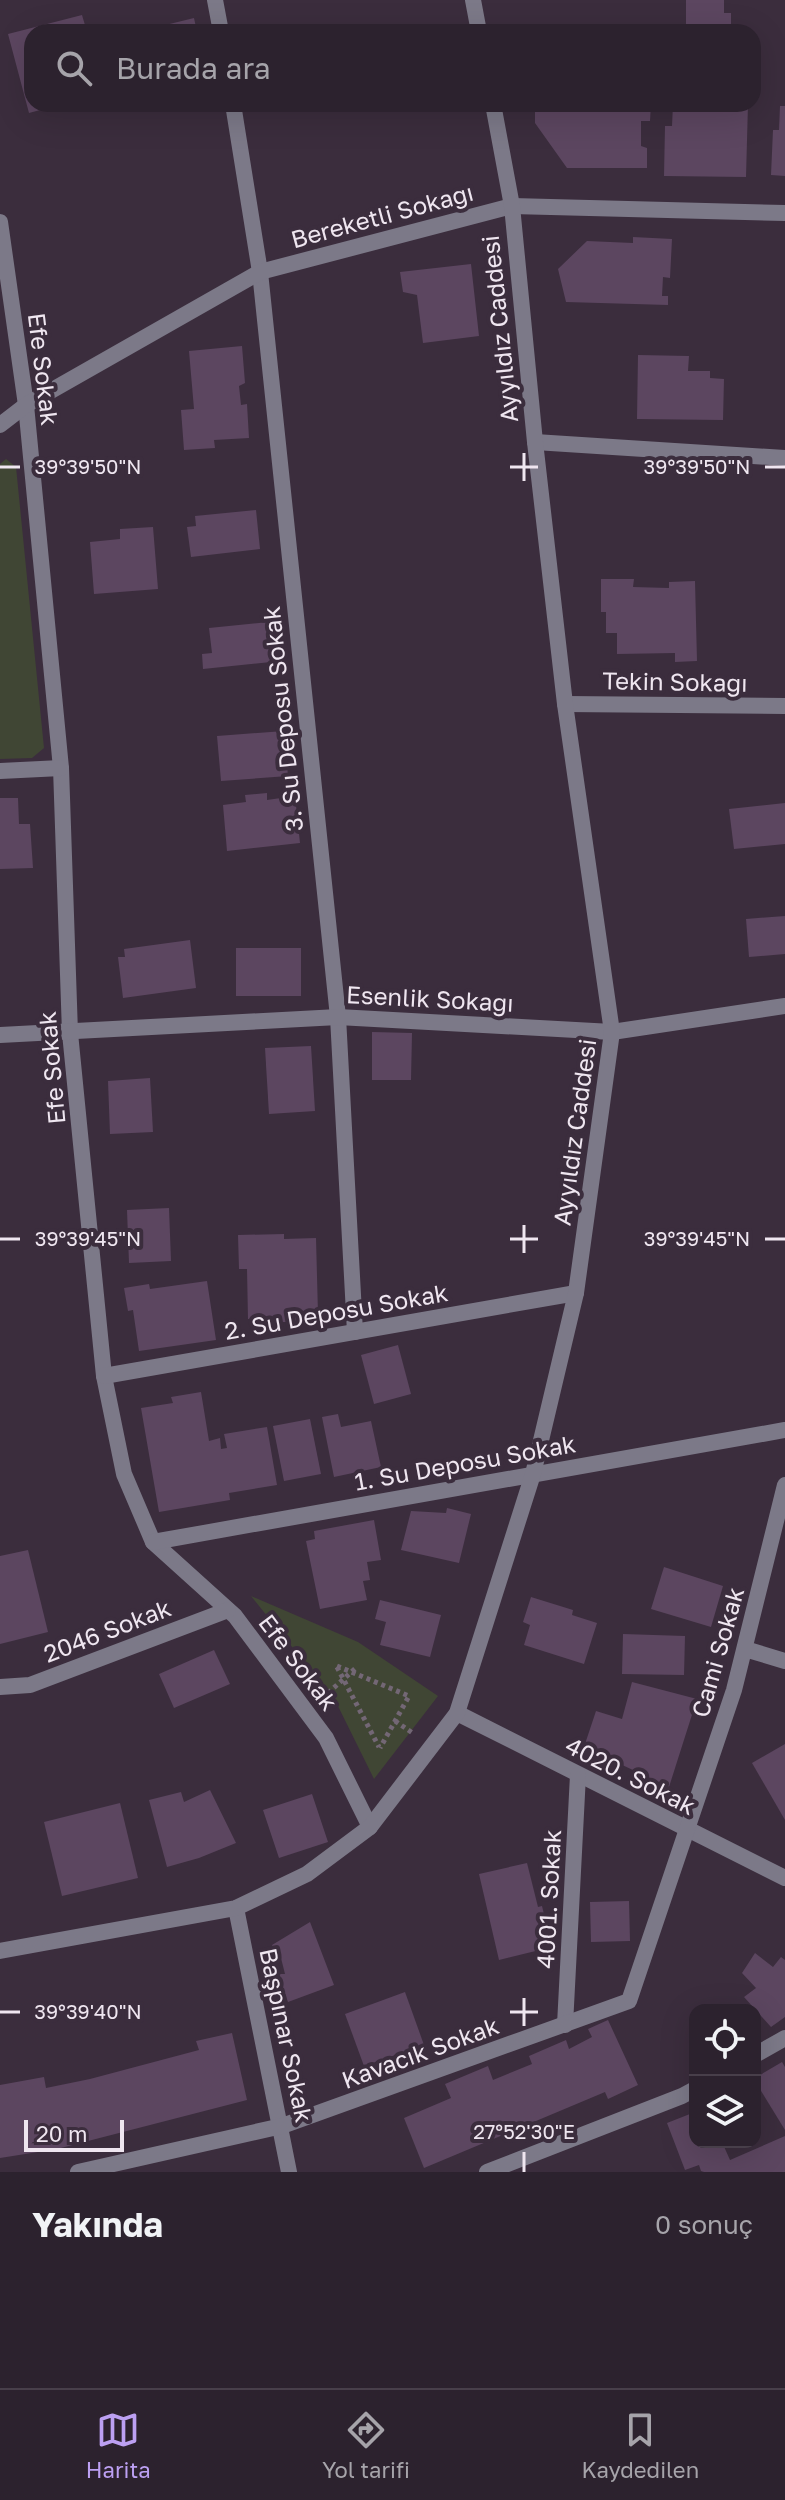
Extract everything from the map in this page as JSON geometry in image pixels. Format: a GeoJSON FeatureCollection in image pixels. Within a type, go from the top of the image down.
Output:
{"type":"FeatureCollection","features":[{"type":"Feature","properties":{"kind":"street"},"geometry":{"type":"LineString","coordinates":[[215,0],[220,24]]}},
{"type":"Feature","properties":{"kind":"street"},"geometry":{"type":"LineString","coordinates":[[473,0],[478,24]]}},
{"type":"Feature","properties":{"kind":"street","name":"3. Su Deposu Sokak"},"geometry":{"type":"LineString","coordinates":[[234,112],[260,272],[338,1017],[355,1332]]}},
{"type":"Feature","properties":{"kind":"street","name":"Ayyıldız Caddesi"},"geometry":{"type":"LineString","coordinates":[[0,1951],[236,1908],[307,1874],[370,1827],[457,1713],[533,1474],[576,1293],[612,1032],[565,704],[512,206],[494,112]]}},
{"type":"Feature","properties":{"kind":"street","name":"Bereketli Sokağı"},"geometry":{"type":"LineString","coordinates":[[0,425],[26,405],[260,272],[512,206],[785,213]]}},
{"type":"Feature","properties":{"kind":"street","name":"Efe Sokak"},"geometry":{"type":"LineString","coordinates":[[0,222],[26,405],[61,768],[70,1033],[104,1376],[124,1474],[153,1542],[228,1610],[326,1738],[370,1827]]}},
{"type":"Feature","properties":{"kind":"street"},"geometry":{"type":"LineString","coordinates":[[535,442],[785,458]]}},
{"type":"Feature","properties":{"kind":"street","name":"Tekin Sokağı"},"geometry":{"type":"LineString","coordinates":[[565,704],[785,706]]}},
{"type":"Feature","properties":{"kind":"street"},"geometry":{"type":"LineString","coordinates":[[0,771],[61,768]]}},
{"type":"Feature","properties":{"kind":"street","name":"Esenlik Sokağı"},"geometry":{"type":"LineString","coordinates":[[0,1035],[338,1017],[612,1032],[785,1006]]}},
{"type":"Feature","properties":{"kind":"street","name":"2. Su Deposu Sokak"},"geometry":{"type":"LineString","coordinates":[[104,1376],[576,1293]]}},
{"type":"Feature","properties":{"kind":"street","name":"1. Su Deposu Sokak"},"geometry":{"type":"LineString","coordinates":[[153,1542],[785,1430]]}},
{"type":"Feature","properties":{"kind":"street","name":"Cami Sokak"},"geometry":{"type":"LineString","coordinates":[[686,1829],[734,1690],[785,1485]]}},
{"type":"Feature","properties":{"kind":"street","name":"2046 Sokak"},"geometry":{"type":"LineString","coordinates":[[0,1687],[30,1685],[228,1610]]}},
{"type":"Feature","properties":{"kind":"street"},"geometry":{"type":"LineString","coordinates":[[745,1649],[785,1661]]}},
{"type":"Feature","properties":{"kind":"street","name":"4020. Sokak"},"geometry":{"type":"LineString","coordinates":[[457,1713],[785,1878]]}},
{"type":"Feature","properties":{"kind":"street","name":"4001. Sokak"},"geometry":{"type":"LineString","coordinates":[[565,2025],[578,1775]]}},
{"type":"Feature","properties":{"kind":"street","name":"Kavacık Sokak"},"geometry":{"type":"LineString","coordinates":[[78,2172],[123,2167],[282,2126],[629,2001],[686,1829]]}},
{"type":"Feature","properties":{"kind":"street","name":"Başpınar Sokak"},"geometry":{"type":"LineString","coordinates":[[236,1908],[289,2172]]}},
{"type":"Feature","properties":{"kind":"street"},"geometry":{"type":"LineString","coordinates":[[761,2052],[785,2038]]}},
{"type":"Feature","properties":{"kind":"street"},"geometry":{"type":"LineString","coordinates":[[487,2172],[689,2091]]}},
{"type":"Feature","properties":{"kind":"path"},"geometry":{"type":"LineString","coordinates":[[337,1666],[355,1670],[409,1696],[380,1748],[337,1666]]}},
{"type":"Feature","properties":{"kind":"path"},"geometry":{"type":"LineString","coordinates":[[328,1693],[355,1670]]}},
{"type":"Feature","properties":{"kind":"green space"},"geometry":{"type":"Polygon","coordinates":[[[6,459],[16,467],[44,748],[32,758],[0,759],[0,464],[6,459]]]}},
{"type":"Feature","properties":{"kind":"green space"},"geometry":{"type":"Polygon","coordinates":[[[251,1596],[358,1642],[438,1696],[374,1779],[335,1700],[251,1596]]]}},
{"type":"Feature","properties":{"kind":"building"},"geometry":{"type":"Polygon","coordinates":[[[686,0],[724,0],[724,13],[731,13],[731,24],[686,24],[686,0]]]}},
{"type":"Feature","properties":{"kind":"building"},"geometry":{"type":"Polygon","coordinates":[[[82,15],[85,24],[47,24],[82,15]]]}},
{"type":"Feature","properties":{"kind":"building"},"geometry":{"type":"Polygon","coordinates":[[[194,18],[195,24],[170,24],[194,18]]]}},
{"type":"Feature","properties":{"kind":"building"},"geometry":{"type":"Polygon","coordinates":[[[24,30],[24,94],[8,34],[24,30]]]}},
{"type":"Feature","properties":{"kind":"building"},"geometry":{"type":"Polygon","coordinates":[[[780,106],[785,106],[785,176],[771,175],[773,130],[779,130],[780,106]]]}},
{"type":"Feature","properties":{"kind":"building"},"geometry":{"type":"Polygon","coordinates":[[[535,112],[651,112],[650,121],[641,121],[641,146],[647,148],[647,168],[567,168],[535,123],[535,112]]]}},
{"type":"Feature","properties":{"kind":"building"},"geometry":{"type":"Polygon","coordinates":[[[673,112],[748,112],[746,177],[664,176],[665,126],[672,126],[673,112]]]}},
{"type":"Feature","properties":{"kind":"building"},"geometry":{"type":"Polygon","coordinates":[[[633,237],[672,239],[670,278],[663,277],[662,296],[668,296],[668,305],[566,302],[558,269],[587,241],[633,243],[633,237]]]}},
{"type":"Feature","properties":{"kind":"building"},"geometry":{"type":"Polygon","coordinates":[[[471,264],[479,336],[423,343],[417,295],[403,292],[400,272],[471,264]]]}},
{"type":"Feature","properties":{"kind":"building"},"geometry":{"type":"Polygon","coordinates":[[[242,346],[245,383],[239,386],[241,405],[247,404],[249,438],[214,440],[215,448],[184,450],[181,410],[194,409],[189,351],[242,346]]]}},
{"type":"Feature","properties":{"kind":"building"},"geometry":{"type":"Polygon","coordinates":[[[638,355],[689,356],[688,371],[710,371],[710,378],[724,379],[723,420],[637,419],[638,355]]]}},
{"type":"Feature","properties":{"kind":"building"},"geometry":{"type":"Polygon","coordinates":[[[256,510],[260,549],[191,557],[187,527],[196,526],[195,516],[256,510]]]}},
{"type":"Feature","properties":{"kind":"building"},"geometry":{"type":"Polygon","coordinates":[[[153,527],[158,589],[94,594],[90,542],[120,539],[120,529],[153,527]]]}},
{"type":"Feature","properties":{"kind":"building"},"geometry":{"type":"Polygon","coordinates":[[[601,579],[634,579],[633,587],[669,588],[669,582],[695,581],[697,661],[675,662],[675,653],[617,654],[617,633],[606,633],[606,612],[601,612],[601,579]]]}},
{"type":"Feature","properties":{"kind":"building"},"geometry":{"type":"Polygon","coordinates":[[[269,622],[270,631],[277,632],[281,661],[203,669],[202,654],[212,653],[209,628],[269,622]]]}},
{"type":"Feature","properties":{"kind":"building"},"geometry":{"type":"Polygon","coordinates":[[[284,731],[288,776],[221,781],[217,736],[284,731]]]}},
{"type":"Feature","properties":{"kind":"building"},"geometry":{"type":"Polygon","coordinates":[[[267,793],[267,800],[295,796],[300,843],[227,851],[223,805],[246,802],[245,795],[267,793]]]}},
{"type":"Feature","properties":{"kind":"building"},"geometry":{"type":"Polygon","coordinates":[[[0,798],[18,798],[19,824],[30,824],[33,868],[0,869],[0,798]]]}},
{"type":"Feature","properties":{"kind":"building"},"geometry":{"type":"Polygon","coordinates":[[[785,803],[785,844],[734,849],[729,809],[785,803]]]}},
{"type":"Feature","properties":{"kind":"building"},"geometry":{"type":"Polygon","coordinates":[[[785,916],[785,954],[749,957],[746,919],[785,916]]]}},
{"type":"Feature","properties":{"kind":"building"},"geometry":{"type":"Polygon","coordinates":[[[190,940],[196,988],[123,998],[118,957],[125,957],[124,949],[190,940]]]}},
{"type":"Feature","properties":{"kind":"building"},"geometry":{"type":"Polygon","coordinates":[[[236,948],[301,948],[301,996],[236,996],[236,948]]]}},
{"type":"Feature","properties":{"kind":"building"},"geometry":{"type":"Polygon","coordinates":[[[372,1032],[412,1033],[411,1080],[372,1080],[372,1032]]]}},
{"type":"Feature","properties":{"kind":"building"},"geometry":{"type":"Polygon","coordinates":[[[311,1046],[315,1111],[269,1114],[265,1048],[311,1046]]]}},
{"type":"Feature","properties":{"kind":"building"},"geometry":{"type":"Polygon","coordinates":[[[150,1078],[153,1132],[110,1134],[108,1081],[150,1078]]]}},
{"type":"Feature","properties":{"kind":"building"},"geometry":{"type":"Polygon","coordinates":[[[169,1208],[171,1261],[129,1263],[127,1210],[169,1208]]]}},
{"type":"Feature","properties":{"kind":"building"},"geometry":{"type":"Polygon","coordinates":[[[284,1234],[284,1239],[316,1238],[318,1314],[300,1314],[300,1322],[279,1322],[279,1318],[248,1319],[247,1269],[239,1269],[238,1235],[284,1234]]]}},
{"type":"Feature","properties":{"kind":"building"},"geometry":{"type":"Polygon","coordinates":[[[207,1281],[216,1340],[139,1351],[133,1310],[128,1311],[124,1288],[149,1284],[150,1289],[207,1281]]]}},
{"type":"Feature","properties":{"kind":"building"},"geometry":{"type":"Polygon","coordinates":[[[398,1345],[411,1394],[374,1404],[361,1355],[398,1345]]]}},
{"type":"Feature","properties":{"kind":"building"},"geometry":{"type":"Polygon","coordinates":[[[201,1392],[209,1441],[220,1438],[221,1449],[227,1448],[224,1434],[267,1427],[277,1485],[229,1493],[230,1500],[159,1512],[141,1408],[173,1403],[171,1397],[201,1392]]]}},
{"type":"Feature","properties":{"kind":"building"},"geometry":{"type":"Polygon","coordinates":[[[338,1414],[341,1427],[371,1421],[381,1467],[334,1477],[322,1417],[338,1414]]]}},
{"type":"Feature","properties":{"kind":"building"},"geometry":{"type":"Polygon","coordinates":[[[310,1419],[321,1474],[284,1481],[273,1426],[310,1419]]]}},
{"type":"Feature","properties":{"kind":"building"},"geometry":{"type":"Polygon","coordinates":[[[447,1508],[471,1514],[459,1563],[401,1550],[411,1511],[446,1513],[447,1508]]]}},
{"type":"Feature","properties":{"kind":"building"},"geometry":{"type":"Polygon","coordinates":[[[374,1520],[381,1560],[367,1562],[370,1580],[363,1581],[367,1600],[320,1609],[306,1541],[315,1539],[314,1531],[374,1520]]]}},
{"type":"Feature","properties":{"kind":"building"},"geometry":{"type":"Polygon","coordinates":[[[28,1550],[48,1632],[0,1644],[0,1556],[28,1550]]]}},
{"type":"Feature","properties":{"kind":"building"},"geometry":{"type":"Polygon","coordinates":[[[664,1567],[723,1586],[711,1627],[651,1609],[664,1567]]]}},
{"type":"Feature","properties":{"kind":"building"},"geometry":{"type":"Polygon","coordinates":[[[531,1597],[573,1610],[572,1615],[597,1623],[584,1664],[524,1645],[530,1625],[523,1622],[531,1597]]]}},
{"type":"Feature","properties":{"kind":"building"},"geometry":{"type":"Polygon","coordinates":[[[380,1600],[441,1615],[430,1657],[380,1645],[386,1622],[375,1619],[380,1600]]]}},
{"type":"Feature","properties":{"kind":"building"},"geometry":{"type":"Polygon","coordinates":[[[623,1634],[685,1636],[684,1675],[622,1674],[623,1634]]]}},
{"type":"Feature","properties":{"kind":"building"},"geometry":{"type":"Polygon","coordinates":[[[214,1650],[230,1684],[174,1708],[159,1674],[214,1650]]]}},
{"type":"Feature","properties":{"kind":"building"},"geometry":{"type":"Polygon","coordinates":[[[632,1682],[697,1699],[669,1787],[584,1747],[596,1711],[622,1719],[632,1682]]]}},
{"type":"Feature","properties":{"kind":"building"},"geometry":{"type":"Polygon","coordinates":[[[785,1744],[785,1820],[752,1763],[785,1744]]]}},
{"type":"Feature","properties":{"kind":"building"},"geometry":{"type":"Polygon","coordinates":[[[210,1790],[236,1843],[167,1867],[149,1800],[181,1792],[184,1802],[210,1790]]]}},
{"type":"Feature","properties":{"kind":"building"},"geometry":{"type":"Polygon","coordinates":[[[312,1794],[328,1842],[279,1858],[263,1810],[312,1794]]]}},
{"type":"Feature","properties":{"kind":"building"},"geometry":{"type":"Polygon","coordinates":[[[120,1803],[138,1878],[62,1896],[44,1822],[120,1803]]]}},
{"type":"Feature","properties":{"kind":"building"},"geometry":{"type":"Polygon","coordinates":[[[527,1863],[552,1947],[499,1960],[479,1874],[527,1863]]]}},
{"type":"Feature","properties":{"kind":"building"},"geometry":{"type":"Polygon","coordinates":[[[629,1901],[630,1941],[591,1942],[590,1902],[629,1901]]]}},
{"type":"Feature","properties":{"kind":"building"},"geometry":{"type":"Polygon","coordinates":[[[310,1922],[334,1985],[288,2002],[278,1974],[285,1974],[281,1958],[276,1958],[272,1945],[310,1922]]]}},
{"type":"Feature","properties":{"kind":"building"},"geometry":{"type":"Polygon","coordinates":[[[755,1953],[773,1967],[781,1957],[785,1960],[785,2017],[771,2027],[761,2016],[761,2004],[750,2004],[744,1997],[756,1988],[742,1973],[755,1953]]]}},
{"type":"Feature","properties":{"kind":"building"},"geometry":{"type":"Polygon","coordinates":[[[405,1992],[424,2045],[364,2066],[345,2014],[405,1992]]]}},
{"type":"Feature","properties":{"kind":"building"},"geometry":{"type":"Polygon","coordinates":[[[608,2020],[638,2085],[608,2099],[605,2092],[424,2168],[404,2118],[451,2098],[445,2084],[488,2066],[493,2080],[532,2064],[529,2056],[566,2040],[569,2049],[592,2037],[588,2029],[608,2020]]]}},
{"type":"Feature","properties":{"kind":"building"},"geometry":{"type":"Polygon","coordinates":[[[232,2033],[247,2100],[57,2149],[0,2158],[0,2085],[44,2077],[46,2088],[90,2079],[199,2050],[196,2041],[232,2033]]]}},
{"type":"Feature","properties":{"kind":"building"},"geometry":{"type":"Polygon","coordinates":[[[782,2062],[785,2067],[785,2130],[761,2091],[761,2074],[782,2062]]]}},
{"type":"Feature","properties":{"kind":"building"},"geometry":{"type":"Polygon","coordinates":[[[689,2114],[689,2148],[725,2148],[730,2160],[785,2136],[785,2172],[704,2172],[699,2165],[685,2170],[667,2123],[689,2114]]]}}]}
